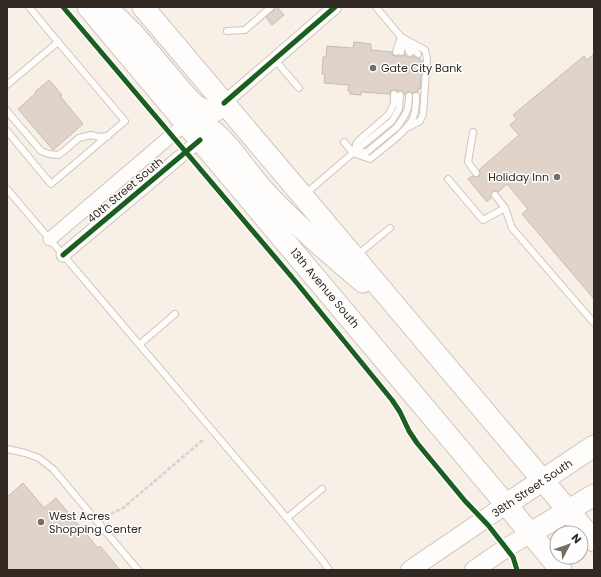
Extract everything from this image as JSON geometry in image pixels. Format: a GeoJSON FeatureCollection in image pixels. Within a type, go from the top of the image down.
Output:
{"type":"FeatureCollection","features":[{"type":"Feature","properties":{"kind":"main road","name":"13th Avenue South"},"geometry":{"type":"LineString","coordinates":[[88,7],[561,570]]}},
{"type":"Feature","properties":{"kind":"main road"},"geometry":{"type":"LineString","coordinates":[[106,7],[132,32],[196,106],[207,111],[215,111],[224,103]]}},
{"type":"Feature","properties":{"kind":"main road"},"geometry":{"type":"LineString","coordinates":[[143,7],[594,541]]}},
{"type":"Feature","properties":{"kind":"main road"},"geometry":{"type":"LineString","coordinates":[[186,123],[194,123],[205,126],[214,132],[226,143],[265,192],[285,212],[336,259],[411,323]]}},
{"type":"Feature","properties":{"kind":"main road","name":"38th Street South"},"geometry":{"type":"LineString","coordinates":[[507,504],[594,446]]}},
{"type":"Feature","properties":{"kind":"main road"},"geometry":{"type":"LineString","coordinates":[[531,533],[594,495]]}},
{"type":"Feature","properties":{"kind":"street"},"geometry":{"type":"LineString","coordinates":[[224,103],[275,60],[328,11]]}},
{"type":"Feature","properties":{"kind":"street"},"geometry":{"type":"LineString","coordinates":[[50,239],[186,123]]}},
{"type":"Feature","properties":{"kind":"street","name":"40th Street South"},"geometry":{"type":"LineString","coordinates":[[64,255],[200,140]]}},
{"type":"Feature","properties":{"kind":"street","name":"38th Street South"},"geometry":{"type":"LineString","coordinates":[[410,570],[507,504]]}},
{"type":"Feature","properties":{"kind":"street"},"geometry":{"type":"LineString","coordinates":[[474,570],[531,533]]}},
{"type":"Feature","properties":{"kind":"lane"},"geometry":{"type":"LineString","coordinates":[[7,131],[51,184],[125,121],[29,7]]}},
{"type":"Feature","properties":{"kind":"lane"},"geometry":{"type":"LineString","coordinates":[[227,31],[245,30],[272,7]]}},
{"type":"Feature","properties":{"kind":"lane"},"geometry":{"type":"LineString","coordinates":[[376,7],[401,37],[418,54]]}},
{"type":"Feature","properties":{"kind":"lane"},"geometry":{"type":"LineString","coordinates":[[399,52],[401,37]]}},
{"type":"Feature","properties":{"kind":"lane"},"geometry":{"type":"LineString","coordinates":[[401,37],[410,53]]}},
{"type":"Feature","properties":{"kind":"lane"},"geometry":{"type":"LineString","coordinates":[[344,142],[353,153],[370,159],[408,127],[420,121],[423,114],[427,59],[424,50],[401,37]]}},
{"type":"Feature","properties":{"kind":"lane"},"geometry":{"type":"LineString","coordinates":[[7,85],[58,42]]}},
{"type":"Feature","properties":{"kind":"lane"},"geometry":{"type":"LineString","coordinates":[[275,60],[299,88]]}},
{"type":"Feature","properties":{"kind":"lane"},"geometry":{"type":"LineString","coordinates":[[303,196],[353,153],[357,142],[387,116],[397,95]]}},
{"type":"Feature","properties":{"kind":"lane"},"geometry":{"type":"LineString","coordinates":[[353,153],[367,152],[397,127],[406,115],[409,96]]}},
{"type":"Feature","properties":{"kind":"lane"},"geometry":{"type":"LineString","coordinates":[[408,127],[415,112],[416,96]]}},
{"type":"Feature","properties":{"kind":"lane"},"geometry":{"type":"LineString","coordinates":[[7,111],[41,151],[49,154],[58,155],[79,138],[108,136]]}},
{"type":"Feature","properties":{"kind":"lane"},"geometry":{"type":"LineString","coordinates":[[473,132],[468,162],[476,173]]}},
{"type":"Feature","properties":{"kind":"lane"},"geometry":{"type":"LineString","coordinates":[[448,179],[483,220],[505,208]]}},
{"type":"Feature","properties":{"kind":"lane"},"geometry":{"type":"LineString","coordinates":[[7,189],[140,344],[329,570]]}},
{"type":"Feature","properties":{"kind":"lane"},"geometry":{"type":"LineString","coordinates":[[495,195],[505,208],[512,228],[594,323]]}},
{"type":"Feature","properties":{"kind":"lane"},"geometry":{"type":"LineString","coordinates":[[355,257],[390,228]]}},
{"type":"Feature","properties":{"kind":"lane"},"geometry":{"type":"LineString","coordinates":[[140,344],[175,314]]}},
{"type":"Feature","properties":{"kind":"lane"},"geometry":{"type":"LineString","coordinates":[[7,449],[39,458],[53,469],[138,570]]}},
{"type":"Feature","properties":{"kind":"lane"},"geometry":{"type":"LineString","coordinates":[[287,518],[322,489]]}},
{"type":"Feature","properties":{"kind":"path"},"geometry":{"type":"LineString","coordinates":[[111,514],[123,508],[202,440]]}},
{"type":"Feature","properties":{"kind":"building"},"geometry":{"type":"Polygon","coordinates":[[[275,7],[277,7],[284,15],[272,25],[266,17],[274,10],[275,7]]]}},
{"type":"Feature","properties":{"kind":"building","name":"Gate City Bank"},"geometry":{"type":"Polygon","coordinates":[[[354,42],[371,44],[371,50],[392,52],[392,55],[395,56],[403,56],[405,54],[407,57],[413,56],[420,58],[420,61],[422,61],[420,89],[418,89],[418,92],[407,92],[405,95],[402,91],[391,90],[390,94],[361,92],[361,95],[350,94],[350,91],[348,91],[349,85],[324,83],[325,74],[322,74],[323,57],[326,57],[327,46],[353,48],[354,42]]]}},
{"type":"Feature","properties":{"kind":"building","name":"Holiday Inn"},"geometry":{"type":"Polygon","coordinates":[[[594,54],[594,299],[522,214],[528,209],[507,184],[498,192],[492,192],[491,198],[487,202],[468,179],[472,176],[479,176],[479,170],[519,135],[510,125],[517,119],[513,115],[584,56],[587,60],[594,54]]]}},
{"type":"Feature","properties":{"kind":"building"},"geometry":{"type":"Polygon","coordinates":[[[49,80],[83,124],[53,150],[18,109],[49,80]]]}},
{"type":"Feature","properties":{"kind":"building","name":"West Acres Shopping Center"},"geometry":{"type":"Polygon","coordinates":[[[23,483],[44,508],[56,498],[98,548],[100,546],[120,570],[7,570],[7,497],[23,483]]]}},
{"type":"Feature","properties":{"kind":"cycle path"},"geometry":{"type":"LineString","coordinates":[[63,7],[296,282],[392,400],[417,443],[465,501],[488,525],[513,557],[517,570]]}},
{"type":"Feature","properties":{"kind":"cycle path"},"geometry":{"type":"LineString","coordinates":[[224,103],[335,7]]}},
{"type":"Feature","properties":{"kind":"cycle path"},"geometry":{"type":"LineString","coordinates":[[63,255],[200,140]]}},
{"type":"Feature","properties":{"kind":"place","name":"Gate City Bank"},"geometry":{"type":"Point","coordinates":[373,68]}},
{"type":"Feature","properties":{"kind":"place","name":"Holiday Inn"},"geometry":{"type":"Point","coordinates":[557,177]}},
{"type":"Feature","properties":{"kind":"place","name":"West Acres Shopping Center"},"geometry":{"type":"Point","coordinates":[41,522]}}]}
